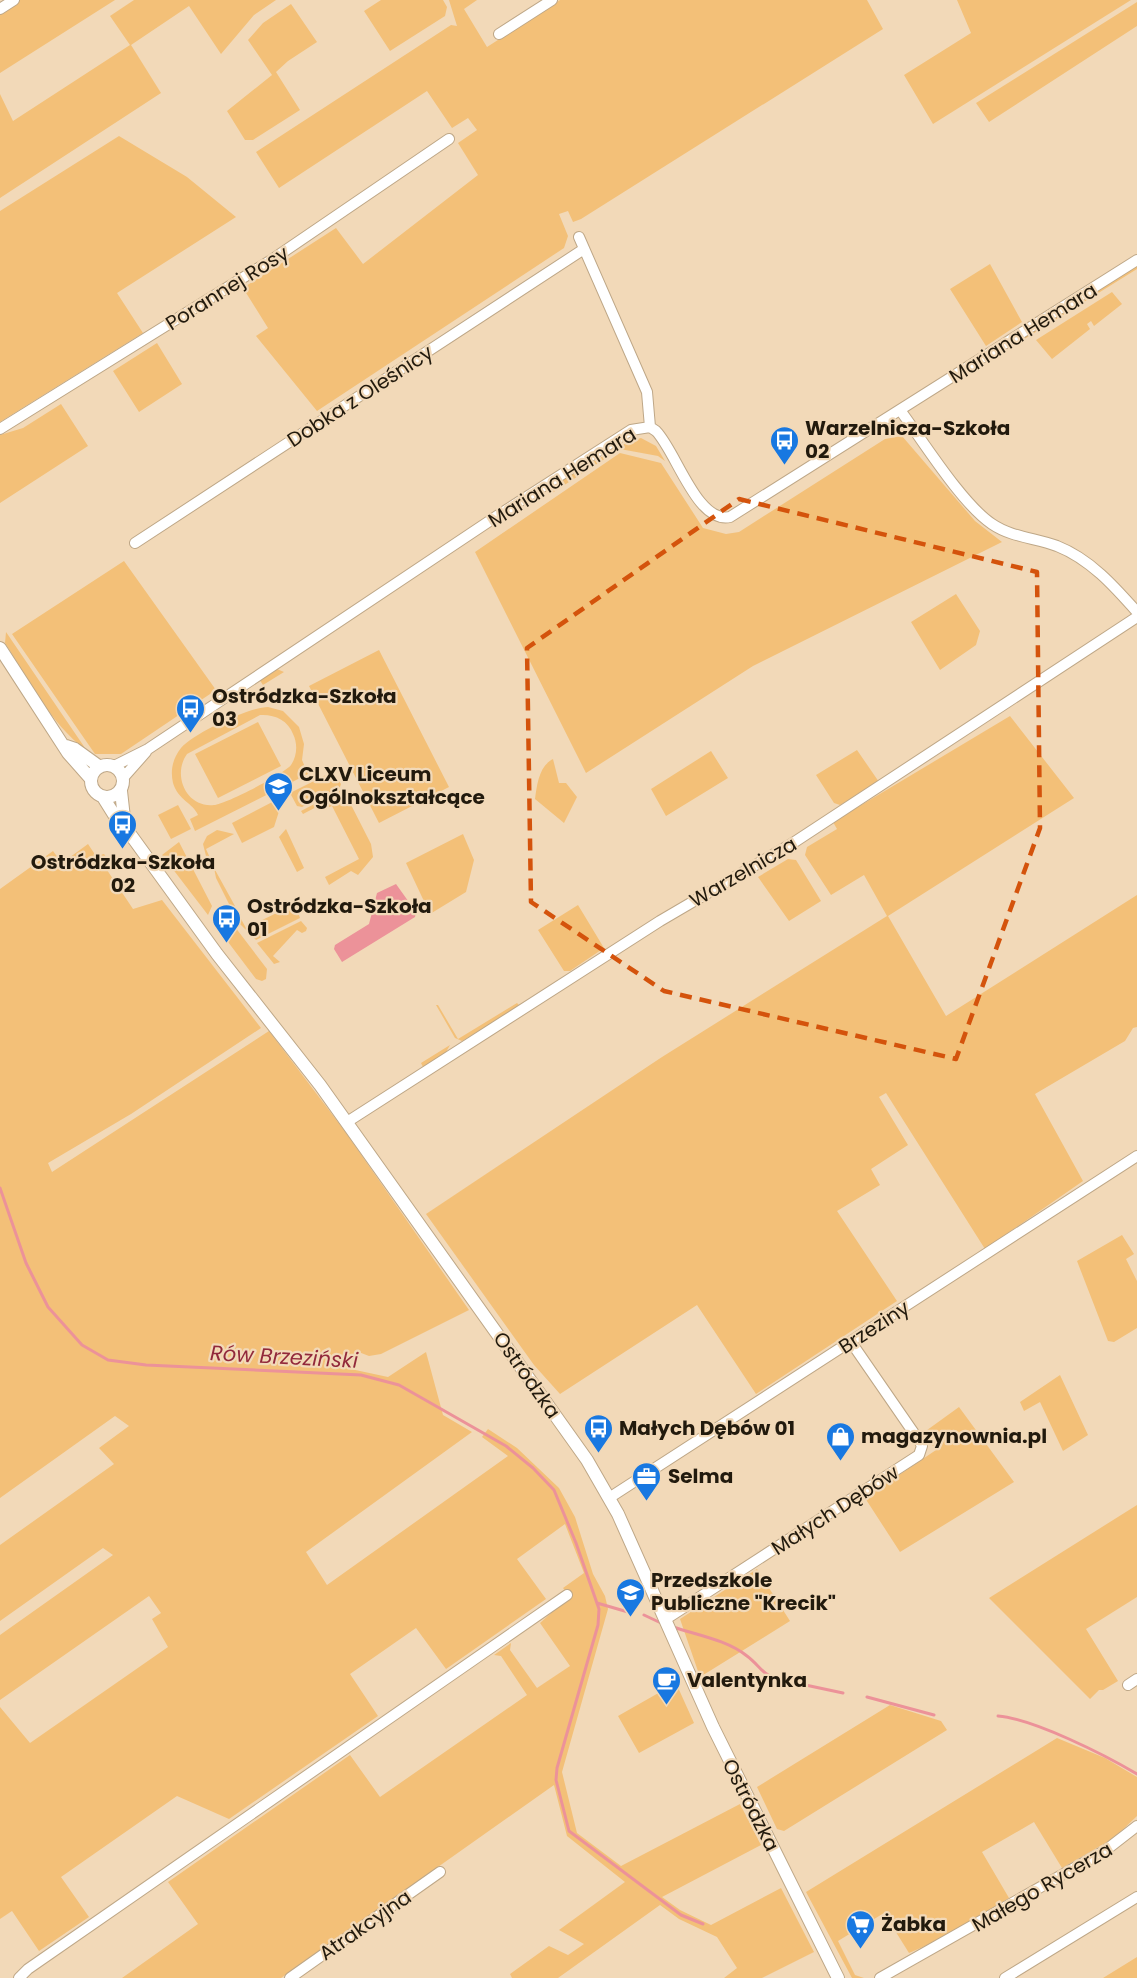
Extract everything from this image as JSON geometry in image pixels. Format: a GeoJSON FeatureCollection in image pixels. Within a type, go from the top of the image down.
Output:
{"type":"FeatureCollection","features":[{"type":"Feature","properties":{"kind":"street"},"geometry":{"type":"LineString","coordinates":[[0,9],[14,0]]}},
{"type":"Feature","properties":{"kind":"street"},"geometry":{"type":"LineString","coordinates":[[499,34],[552,0]]}},
{"type":"Feature","properties":{"kind":"street","name":"Porannej Rosy"},"geometry":{"type":"LineString","coordinates":[[0,429],[273,259],[449,139]]}},
{"type":"Feature","properties":{"kind":"street"},"geometry":{"type":"LineString","coordinates":[[579,237],[647,392],[650,427]]}},
{"type":"Feature","properties":{"kind":"street","name":"Dobka z Oleśnicy"},"geometry":{"type":"LineString","coordinates":[[135,543],[584,249]]}},
{"type":"Feature","properties":{"kind":"street","name":"Mariana Hemara"},"geometry":{"type":"LineString","coordinates":[[114,766],[148,749],[631,430],[650,427],[661,436],[701,505],[709,513],[724,519],[735,515],[1137,260]]}},
{"type":"Feature","properties":{"kind":"street"},"geometry":{"type":"LineString","coordinates":[[900,410],[964,495],[989,522],[1010,533],[1070,552],[1102,575],[1137,612]]}},
{"type":"Feature","properties":{"kind":"street","name":"Warzelnicza"},"geometry":{"type":"LineString","coordinates":[[347,1122],[660,921],[793,843],[1137,617]]}},
{"type":"Feature","properties":{"kind":"street"},"geometry":{"type":"LineString","coordinates":[[0,648],[66,746],[68,753],[91,779],[95,792],[103,797],[113,797],[121,791],[123,778],[114,766],[100,767],[75,748],[66,746]]}},
{"type":"Feature","properties":{"kind":"street","name":"Mariana Hemara"},"geometry":{"type":"LineString","coordinates":[[123,778],[148,749]]}},
{"type":"Feature","properties":{"kind":"street"},"geometry":{"type":"LineString","coordinates":[[91,779],[100,767]]}},
{"type":"Feature","properties":{"kind":"street","name":"Ostródzka"},"geometry":{"type":"LineString","coordinates":[[121,791],[125,827]]}},
{"type":"Feature","properties":{"kind":"street","name":"Ostródzka"},"geometry":{"type":"LineString","coordinates":[[103,797],[118,821],[125,827],[211,945],[347,1122],[577,1445],[609,1498],[736,1776],[838,1978]]}},
{"type":"Feature","properties":{"kind":"street","name":"Brzeziny"},"geometry":{"type":"LineString","coordinates":[[609,1498],[1137,1156]]}},
{"type":"Feature","properties":{"kind":"street","name":"Małych Dębów"},"geometry":{"type":"LineString","coordinates":[[666,1619],[919,1455],[922,1446],[920,1442],[851,1342]]}},
{"type":"Feature","properties":{"kind":"street"},"geometry":{"type":"LineString","coordinates":[[19,1978],[38,1962],[567,1594]]}},
{"type":"Feature","properties":{"kind":"street","name":"Małego Rycerza"},"geometry":{"type":"LineString","coordinates":[[880,1978],[1106,1850],[1137,1826]]}},
{"type":"Feature","properties":{"kind":"street","name":"Atrakcyjna"},"geometry":{"type":"LineString","coordinates":[[290,1978],[440,1872]]}},
{"type":"Feature","properties":{"kind":"street"},"geometry":{"type":"LineString","coordinates":[[1005,1978],[1137,1897]]}},
{"type":"Feature","properties":{"kind":"highlighted area"},"geometry":{"type":"Polygon","coordinates":[[[739,499],[1037,572],[1040,828],[956,1059],[664,991],[531,902],[527,648],[739,499]]]}},
{"type":"Feature","properties":{"kind":"shaded area"},"geometry":{"type":"Polygon","coordinates":[[[19,0],[115,0],[0,73],[0,13],[19,0]]]}},
{"type":"Feature","properties":{"kind":"shaded area"},"geometry":{"type":"Polygon","coordinates":[[[134,0],[276,0],[254,15],[221,54],[189,6],[131,45],[161,93],[0,198],[0,94],[13,121],[130,45],[110,16],[134,0]]]}},
{"type":"Feature","properties":{"kind":"shaded area"},"geometry":{"type":"Polygon","coordinates":[[[381,0],[443,0],[447,7],[445,16],[390,51],[364,11],[381,0]]]}},
{"type":"Feature","properties":{"kind":"shaded area"},"geometry":{"type":"Polygon","coordinates":[[[449,0],[477,0],[464,9],[487,47],[560,0],[867,0],[883,29],[581,219],[573,222],[568,211],[559,214],[568,236],[564,248],[317,411],[256,336],[268,328],[243,288],[336,228],[363,264],[478,175],[458,143],[477,130],[468,118],[452,128],[427,91],[279,188],[256,152],[451,25],[457,26],[449,0]]]}},
{"type":"Feature","properties":{"kind":"shaded area"},"geometry":{"type":"Polygon","coordinates":[[[957,0],[1131,0],[933,124],[904,75],[971,33],[957,0]]]}},
{"type":"Feature","properties":{"kind":"shaded area"},"geometry":{"type":"Polygon","coordinates":[[[1137,2],[1137,26],[989,122],[976,103],[1137,2]]]}},
{"type":"Feature","properties":{"kind":"shaded area"},"geometry":{"type":"Polygon","coordinates":[[[291,4],[317,42],[276,72],[300,110],[253,140],[245,140],[227,111],[272,75],[248,40],[263,23],[291,4]]]}},
{"type":"Feature","properties":{"kind":"shaded area"},"geometry":{"type":"Polygon","coordinates":[[[119,136],[187,177],[236,217],[117,293],[143,333],[0,422],[0,211],[119,136]]]}},
{"type":"Feature","properties":{"kind":"shaded area"},"geometry":{"type":"Polygon","coordinates":[[[990,264],[1022,322],[986,346],[950,289],[990,264]]]}},
{"type":"Feature","properties":{"kind":"shaded area"},"geometry":{"type":"Polygon","coordinates":[[[1137,266],[1137,269],[1018,343],[1019,341],[1137,266]]]}},
{"type":"Feature","properties":{"kind":"shaded area"},"geometry":{"type":"Polygon","coordinates":[[[1112,292],[1122,304],[1094,326],[1091,321],[1087,324],[1090,329],[1052,359],[1036,340],[1112,292]]]}},
{"type":"Feature","properties":{"kind":"shaded area"},"geometry":{"type":"Polygon","coordinates":[[[157,343],[182,384],[139,412],[113,371],[157,343]]]}},
{"type":"Feature","properties":{"kind":"shaded area"},"geometry":{"type":"Polygon","coordinates":[[[61,404],[88,446],[0,503],[0,435],[23,428],[61,404]]]}},
{"type":"Feature","properties":{"kind":"shaded area"},"geometry":{"type":"Polygon","coordinates":[[[902,436],[975,521],[1002,542],[753,666],[586,773],[475,552],[620,453],[661,463],[703,528],[726,534],[739,532],[885,439],[902,436]]]}},
{"type":"Feature","properties":{"kind":"shaded area"},"geometry":{"type":"Polygon","coordinates":[[[641,438],[656,446],[665,461],[658,456],[620,449],[549,495],[545,489],[628,442],[641,438]]]}},
{"type":"Feature","properties":{"kind":"shaded area"},"geometry":{"type":"Polygon","coordinates":[[[124,561],[216,690],[121,754],[95,754],[12,634],[124,561]]]}},
{"type":"Feature","properties":{"kind":"shaded area"},"geometry":{"type":"Polygon","coordinates":[[[956,594],[980,631],[976,645],[940,670],[911,622],[956,594]]]}},
{"type":"Feature","properties":{"kind":"shaded area"},"geometry":{"type":"Polygon","coordinates":[[[6,632],[86,750],[62,727],[41,700],[5,643],[6,632]]]}},
{"type":"Feature","properties":{"kind":"shaded area"},"geometry":{"type":"Polygon","coordinates":[[[379,650],[449,787],[379,823],[309,686],[379,650]]]}},
{"type":"Feature","properties":{"kind":"shaded area"},"geometry":{"type":"Polygon","coordinates":[[[277,669],[284,672],[263,685],[259,679],[277,669]]]}},
{"type":"Feature","properties":{"kind":"shaded area"},"geometry":{"type":"Polygon","coordinates":[[[268,707],[283,711],[299,727],[304,744],[302,760],[308,774],[195,831],[190,819],[198,815],[178,793],[173,783],[172,769],[176,756],[188,742],[209,728],[259,708],[268,707]],[[260,715],[187,754],[181,771],[184,788],[189,796],[204,805],[214,805],[242,794],[291,765],[295,758],[296,746],[291,729],[280,719],[260,715]]]}},
{"type":"Feature","properties":{"kind":"shaded area"},"geometry":{"type":"Polygon","coordinates":[[[1010,716],[1074,798],[888,916],[946,1016],[1137,895],[1137,1027],[1133,1028],[1125,1041],[1035,1094],[1083,1181],[985,1249],[886,1093],[879,1097],[908,1145],[871,1169],[880,1185],[837,1211],[897,1301],[756,1394],[697,1305],[560,1394],[534,1365],[426,1214],[662,1057],[887,916],[864,875],[831,895],[805,855],[807,847],[837,829],[833,822],[1010,716]]]}},
{"type":"Feature","properties":{"kind":"shaded area"},"geometry":{"type":"Polygon","coordinates":[[[258,722],[281,766],[218,798],[195,754],[258,722]]]}},
{"type":"Feature","properties":{"kind":"shaded area"},"geometry":{"type":"Polygon","coordinates":[[[857,750],[879,782],[840,805],[834,803],[816,775],[857,750]]]}},
{"type":"Feature","properties":{"kind":"shaded area"},"geometry":{"type":"Polygon","coordinates":[[[711,751],[728,778],[666,816],[651,789],[711,751]]]}},
{"type":"Feature","properties":{"kind":"shaded area"},"geometry":{"type":"Polygon","coordinates":[[[553,759],[559,783],[566,783],[577,797],[564,823],[535,799],[542,771],[553,759]]]}},
{"type":"Feature","properties":{"kind":"shaded area"},"geometry":{"type":"Polygon","coordinates":[[[326,775],[337,778],[341,784],[340,787],[302,807],[297,806],[290,793],[326,775]]]}},
{"type":"Feature","properties":{"kind":"shaded area"},"geometry":{"type":"Polygon","coordinates":[[[341,790],[344,791],[371,844],[373,857],[358,875],[351,871],[329,885],[325,877],[359,859],[332,806],[329,807],[326,802],[303,814],[301,811],[341,790]]]}},
{"type":"Feature","properties":{"kind":"shaded area"},"geometry":{"type":"Polygon","coordinates":[[[280,798],[282,802],[274,827],[242,843],[232,823],[280,798]]]}},
{"type":"Feature","properties":{"kind":"shaded area"},"geometry":{"type":"Polygon","coordinates":[[[178,805],[191,829],[171,839],[158,815],[178,805]]]}},
{"type":"Feature","properties":{"kind":"shaded area"},"geometry":{"type":"Polygon","coordinates":[[[286,829],[304,868],[297,872],[279,837],[286,829]]]}},
{"type":"Feature","properties":{"kind":"shaded area"},"geometry":{"type":"Polygon","coordinates":[[[217,830],[234,834],[206,849],[210,858],[207,860],[203,844],[207,836],[217,830]]]}},
{"type":"Feature","properties":{"kind":"shaded area"},"geometry":{"type":"Polygon","coordinates":[[[463,834],[474,860],[466,892],[430,914],[406,863],[463,834]]]}},
{"type":"Feature","properties":{"kind":"shaded area"},"geometry":{"type":"Polygon","coordinates":[[[179,842],[212,906],[208,915],[162,855],[179,842]]]}},
{"type":"Feature","properties":{"kind":"shaded area"},"geometry":{"type":"Polygon","coordinates":[[[88,844],[96,856],[104,854],[109,861],[105,867],[133,909],[162,900],[261,1028],[131,1114],[48,1163],[52,1172],[269,1031],[344,1130],[469,1310],[381,1354],[369,1356],[356,1351],[346,1368],[388,1377],[426,1352],[443,1415],[472,1432],[306,1552],[327,1585],[508,1456],[482,1437],[488,1429],[517,1448],[559,1488],[575,1517],[593,1574],[605,1596],[608,1609],[562,1772],[577,1833],[621,1866],[740,1804],[761,1845],[662,1897],[680,1910],[711,1925],[781,1888],[814,1952],[762,1978],[724,1978],[737,1968],[717,1937],[679,1919],[660,1905],[558,1978],[512,1978],[510,1974],[549,1946],[568,1955],[584,1944],[559,1930],[625,1882],[567,1836],[554,1785],[281,1978],[122,1978],[198,1924],[168,1882],[350,1755],[380,1797],[527,1695],[501,1656],[494,1655],[511,1643],[510,1650],[537,1688],[570,1666],[540,1623],[570,1596],[563,1588],[584,1573],[565,1524],[517,1559],[546,1599],[446,1669],[416,1628],[350,1674],[378,1716],[229,1819],[177,1796],[61,1877],[89,1917],[39,1951],[12,1911],[0,1919],[0,1707],[30,1743],[168,1647],[152,1619],[161,1613],[149,1596],[0,1700],[0,1635],[113,1555],[103,1548],[0,1621],[0,1545],[114,1464],[99,1448],[129,1426],[115,1416],[0,1498],[0,889],[53,851],[62,863],[88,844]]]}},
{"type":"Feature","properties":{"kind":"shaded area"},"geometry":{"type":"Polygon","coordinates":[[[788,859],[796,860],[821,901],[789,921],[758,877],[788,859]]]}},
{"type":"Feature","properties":{"kind":"shaded area"},"geometry":{"type":"Polygon","coordinates":[[[214,868],[235,906],[231,908],[216,878],[214,868]]]}},
{"type":"Feature","properties":{"kind":"shaded area"},"geometry":{"type":"Polygon","coordinates":[[[396,884],[416,912],[415,917],[342,962],[334,949],[335,945],[369,924],[377,893],[396,884]]]}},
{"type":"Feature","properties":{"kind":"shaded area"},"geometry":{"type":"Polygon","coordinates":[[[295,904],[300,918],[256,940],[237,921],[241,919],[246,928],[295,904]]]}},
{"type":"Feature","properties":{"kind":"shaded area"},"geometry":{"type":"Polygon","coordinates":[[[578,905],[604,948],[570,971],[564,971],[538,930],[578,905]]]}},
{"type":"Feature","properties":{"kind":"shaded area"},"geometry":{"type":"Polygon","coordinates":[[[301,921],[307,928],[306,931],[302,933],[297,930],[273,956],[280,962],[274,964],[257,943],[301,921]]]}},
{"type":"Feature","properties":{"kind":"shaded area"},"geometry":{"type":"Polygon","coordinates":[[[232,923],[267,969],[266,979],[262,981],[256,979],[219,930],[232,923]]]}},
{"type":"Feature","properties":{"kind":"shaded area"},"geometry":{"type":"Polygon","coordinates":[[[517,1003],[520,1006],[462,1041],[455,1038],[436,1005],[458,1039],[517,1003]]]}},
{"type":"Feature","properties":{"kind":"shaded area"},"geometry":{"type":"Polygon","coordinates":[[[450,1045],[445,1054],[423,1067],[421,1063],[450,1045]]]}},
{"type":"Feature","properties":{"kind":"shaded area"},"geometry":{"type":"Polygon","coordinates":[[[1122,1235],[1134,1254],[1126,1259],[1137,1281],[1137,1328],[1114,1342],[1108,1341],[1077,1261],[1122,1235]]]}},
{"type":"Feature","properties":{"kind":"shaded area"},"geometry":{"type":"Polygon","coordinates":[[[1060,1375],[1088,1435],[1063,1451],[1040,1402],[1024,1411],[1020,1402],[1060,1375]]]}},
{"type":"Feature","properties":{"kind":"shaded area"},"geometry":{"type":"Polygon","coordinates":[[[959,1407],[1014,1482],[900,1552],[865,1498],[936,1450],[923,1433],[959,1407]]]}},
{"type":"Feature","properties":{"kind":"shaded area"},"geometry":{"type":"Polygon","coordinates":[[[1137,1505],[1137,1597],[1086,1629],[1118,1681],[1099,1690],[1090,1699],[989,1598],[1137,1505]]]}},
{"type":"Feature","properties":{"kind":"shaded area"},"geometry":{"type":"Polygon","coordinates":[[[757,1569],[790,1621],[700,1677],[680,1619],[757,1569]]]}},
{"type":"Feature","properties":{"kind":"shaded area"},"geometry":{"type":"Polygon","coordinates":[[[676,1683],[694,1723],[639,1753],[618,1716],[676,1683]]]}},
{"type":"Feature","properties":{"kind":"shaded area"},"geometry":{"type":"Polygon","coordinates":[[[890,1705],[941,1721],[947,1730],[784,1831],[777,1829],[757,1787],[890,1705]]]}},
{"type":"Feature","properties":{"kind":"shaded area"},"geometry":{"type":"Polygon","coordinates":[[[1057,1738],[1105,1758],[1137,1777],[1137,1816],[1114,1838],[1062,1868],[1034,1822],[982,1852],[1009,1898],[939,1940],[909,1953],[884,1913],[838,1941],[855,1975],[864,1978],[852,1978],[806,1892],[1057,1738]]]}},
{"type":"Feature","properties":{"kind":"shaded area"},"geometry":{"type":"Polygon","coordinates":[[[1137,1957],[1137,1978],[1103,1978],[1137,1957]]]}},
{"type":"Feature","properties":{"kind":"waterway","name":"Rów Brzeziński"},"geometry":{"type":"LineString","coordinates":[[0,1188],[26,1263],[48,1307],[82,1345],[108,1360],[146,1365],[361,1375],[399,1385],[506,1446],[533,1468],[554,1490],[576,1543],[599,1609],[598,1625],[557,1768],[556,1780],[569,1831],[681,1915],[703,1924]]}},
{"type":"Feature","properties":{"kind":"waterway","name":"Rów Brzeziński"},"geometry":{"type":"LineString","coordinates":[[597,1603],[628,1612]]}},
{"type":"Feature","properties":{"kind":"waterway","name":"Rów Brzeziński"},"geometry":{"type":"LineString","coordinates":[[644,1615],[661,1623]]}},
{"type":"Feature","properties":{"kind":"waterway","name":"Rów Brzeziński"},"geometry":{"type":"LineString","coordinates":[[673,1627],[739,1650],[764,1672],[776,1679]]}},
{"type":"Feature","properties":{"kind":"waterway","name":"Rów Brzeziński"},"geometry":{"type":"LineString","coordinates":[[796,1683],[843,1693]]}},
{"type":"Feature","properties":{"kind":"waterway","name":"Rów Brzeziński"},"geometry":{"type":"LineString","coordinates":[[867,1697],[934,1715]]}},
{"type":"Feature","properties":{"kind":"waterway","name":"Rów Brzeziński"},"geometry":{"type":"LineString","coordinates":[[998,1716],[1049,1731],[1107,1757],[1137,1774]]}},
{"type":"Feature","properties":{"kind":"place","name":"Warzelnicza-Szkoła 02"},"geometry":{"type":"Point","coordinates":[784,466]}},
{"type":"Feature","properties":{"kind":"place","name":"Ostródzka-Szkoła 03"},"geometry":{"type":"Point","coordinates":[191,734]}},
{"type":"Feature","properties":{"kind":"place","name":"CLXV Liceum Ogólnokształcące"},"geometry":{"type":"Point","coordinates":[278,812]}},
{"type":"Feature","properties":{"kind":"place","name":"Ostródzka-Szkoła 02"},"geometry":{"type":"Point","coordinates":[123,850]}},
{"type":"Feature","properties":{"kind":"place","name":"Ostródzka-Szkoła 01"},"geometry":{"type":"Point","coordinates":[226,944]}},
{"type":"Feature","properties":{"kind":"place","name":"Małych Dębów 01"},"geometry":{"type":"Point","coordinates":[598,1454]}},
{"type":"Feature","properties":{"kind":"place","name":"magazynownia.pl"},"geometry":{"type":"Point","coordinates":[840,1462]}},
{"type":"Feature","properties":{"kind":"place","name":"Selma"},"geometry":{"type":"Point","coordinates":[647,1502]}},
{"type":"Feature","properties":{"kind":"place","name":"Przedszkole Publiczne \"Krecik\""},"geometry":{"type":"Point","coordinates":[630,1618]}},
{"type":"Feature","properties":{"kind":"place","name":"Valentynka"},"geometry":{"type":"Point","coordinates":[666,1706]}},
{"type":"Feature","properties":{"kind":"place","name":"Żabka"},"geometry":{"type":"Point","coordinates":[860,1950]}}]}
